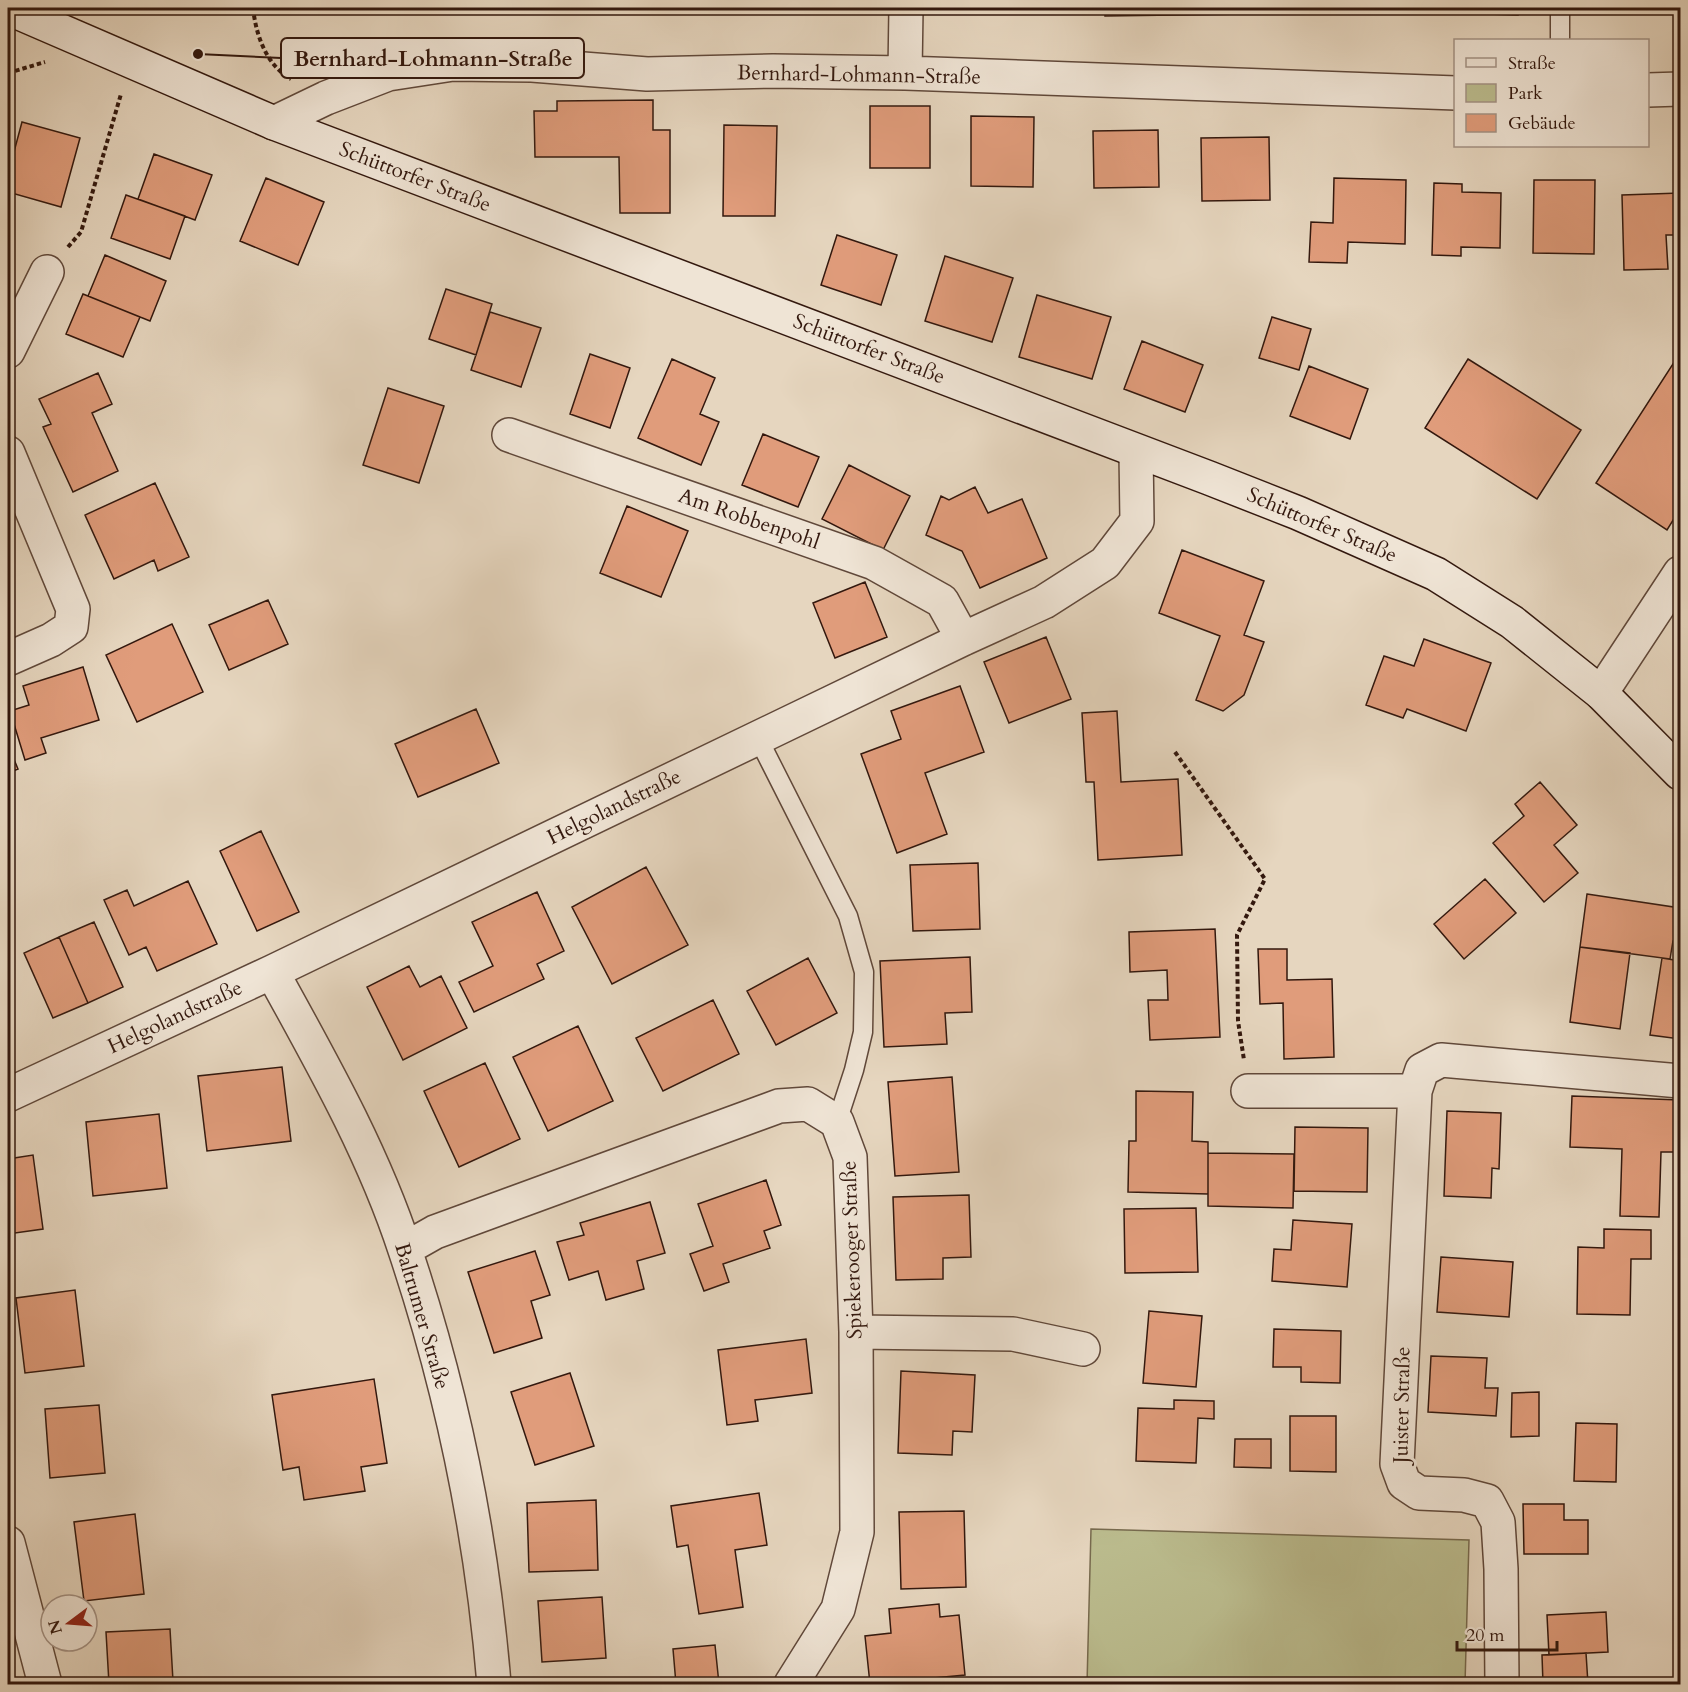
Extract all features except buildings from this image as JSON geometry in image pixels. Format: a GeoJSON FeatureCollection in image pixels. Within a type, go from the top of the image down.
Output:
{"type":"FeatureCollection","features":[{"type":"Feature","properties":{"kind":"street","name":"Schüttorfer Straße"},"geometry":{"type":"LineString","coordinates":[[8,8],[274,123],[1298,513],[1436,574],[1512,622],[1601,693],[1680,774]]}},
{"type":"Feature","properties":{"kind":"street"},"geometry":{"type":"LineString","coordinates":[[905,74],[906,8]]}},
{"type":"Feature","properties":{"kind":"street","name":"Bernhard-Lohmann-Straße"},"geometry":{"type":"LineString","coordinates":[[274,123],[326,98],[388,74],[453,64],[532,65],[647,74],[773,71],[905,74],[1454,93]]}},
{"type":"Feature","properties":{"kind":"street"},"geometry":{"type":"LineString","coordinates":[[1649,90],[1680,90]]}},
{"type":"Feature","properties":{"kind":"street"},"geometry":{"type":"LineString","coordinates":[[8,351],[47,272]]}},
{"type":"Feature","properties":{"kind":"street","name":"Am Robbenpohl"},"geometry":{"type":"LineString","coordinates":[[509,435],[874,563],[942,601],[963,639]]}},
{"type":"Feature","properties":{"kind":"street","name":"Helgolandstraße"},"geometry":{"type":"LineString","coordinates":[[8,1095],[272,972],[1044,602],[1105,563],[1137,521],[1136,452]]}},
{"type":"Feature","properties":{"kind":"street"},"geometry":{"type":"LineString","coordinates":[[8,453],[73,609],[71,627],[51,640],[8,659]]}},
{"type":"Feature","properties":{"kind":"street"},"geometry":{"type":"LineString","coordinates":[[1601,693],[1680,573]]}},
{"type":"Feature","properties":{"kind":"street","name":"Baltrumer Straße"},"geometry":{"type":"LineString","coordinates":[[272,972],[334,1085],[405,1248],[456,1435],[477,1545],[494,1684]]}},
{"type":"Feature","properties":{"kind":"street","name":"Juister Straße"},"geometry":{"type":"LineString","coordinates":[[1502,1684],[1501,1569],[1498,1522],[1487,1501],[1464,1496],[1419,1493],[1404,1483],[1397,1464],[1415,1091],[1422,1070],[1441,1060],[1680,1081]]}},
{"type":"Feature","properties":{"kind":"street"},"geometry":{"type":"LineString","coordinates":[[1248,1091],[1415,1091]]}},
{"type":"Feature","properties":{"kind":"street"},"geometry":{"type":"LineString","coordinates":[[405,1248],[435,1232],[779,1106],[808,1104],[837,1122]]}},
{"type":"Feature","properties":{"kind":"street","name":"Spiekerooger Straße"},"geometry":{"type":"LineString","coordinates":[[791,1684],[838,1609],[857,1532],[856,1332],[850,1157],[837,1122]]}},
{"type":"Feature","properties":{"kind":"street"},"geometry":{"type":"LineString","coordinates":[[856,1332],[1013,1334],[1083,1349]]}},
{"type":"Feature","properties":{"kind":"street"},"geometry":{"type":"LineString","coordinates":[[8,1543],[45,1684]]}},
{"type":"Feature","properties":{"kind":"lane"},"geometry":{"type":"LineString","coordinates":[[1560,8],[1560,39]]}},
{"type":"Feature","properties":{"kind":"lane"},"geometry":{"type":"LineString","coordinates":[[758,738],[848,916],[864,972],[863,1032],[854,1070],[837,1122]]}},
{"type":"Feature","properties":{"kind":"path"},"geometry":{"type":"LineString","coordinates":[[253,8],[256,30],[277,71],[326,98]]}},
{"type":"Feature","properties":{"kind":"path"},"geometry":{"type":"LineString","coordinates":[[47,272],[81,232],[130,61]]}},
{"type":"Feature","properties":{"kind":"path"},"geometry":{"type":"LineString","coordinates":[[1175,752],[1266,879],[1238,935],[1238,1021],[1248,1091]]}},
{"type":"Feature","properties":{"kind":"green space"},"geometry":{"type":"Polygon","coordinates":[[[1091,1529],[1469,1540],[1465,1684],[1087,1684],[1091,1529]]]}},
{"type":"Feature","properties":{"kind":"place","name":"Bernhard-Lohmann-Straße"},"geometry":{"type":"Point","coordinates":[198,54]}}]}
